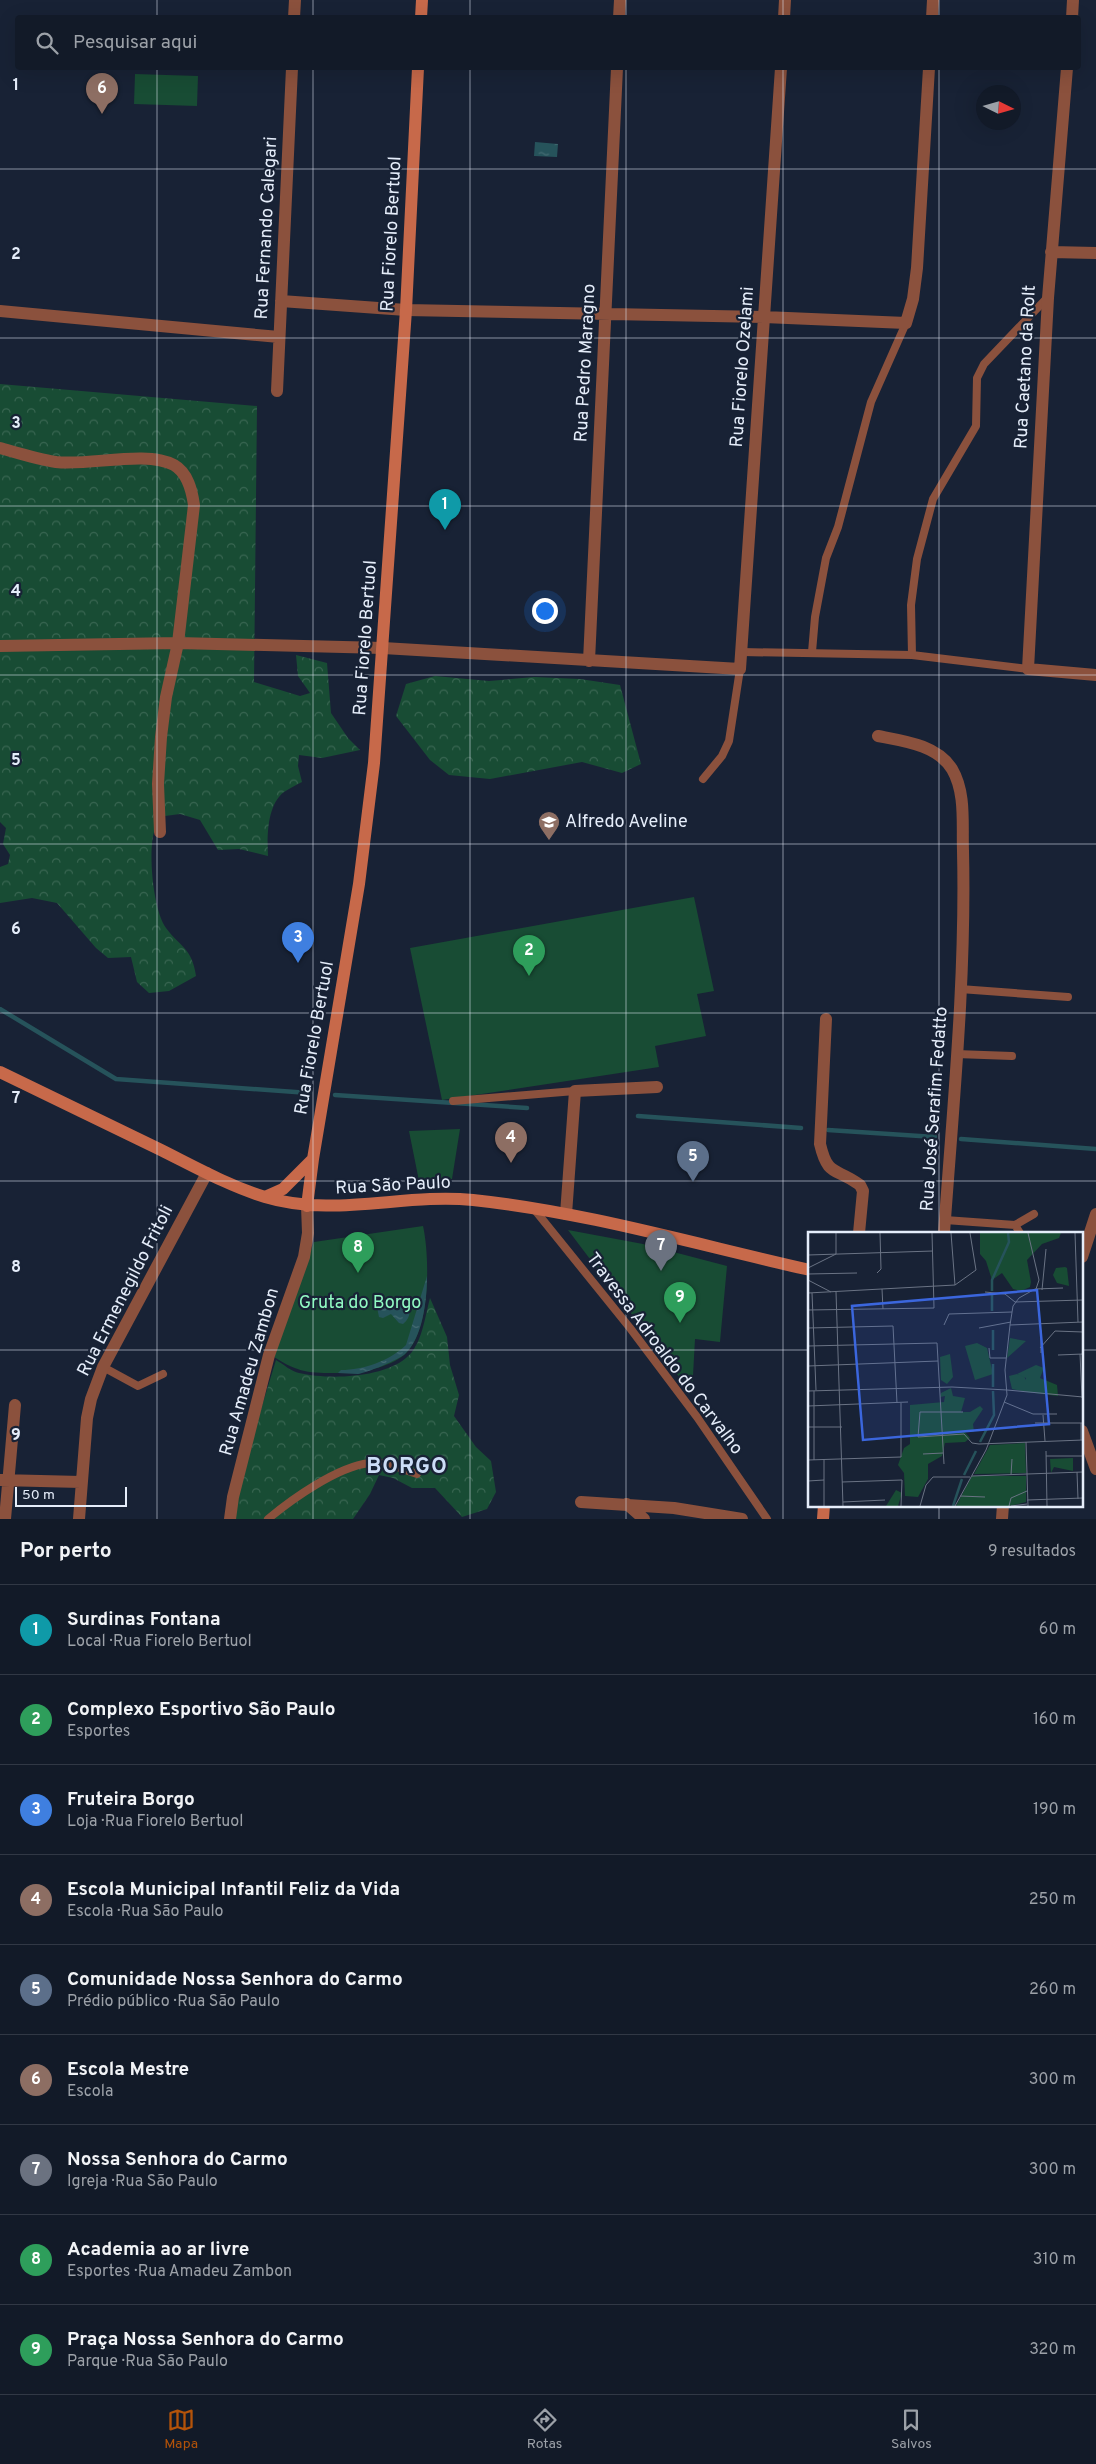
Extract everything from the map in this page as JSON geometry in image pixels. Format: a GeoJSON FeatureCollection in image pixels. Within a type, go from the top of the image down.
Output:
{"type":"FeatureCollection","features":[{"type":"Feature","properties":{"kind":"main road"},"geometry":{"type":"LineString","coordinates":[[421,15],[422,0]]}},
{"type":"Feature","properties":{"kind":"main road","name":"Rua Fiorelo Bertuol"},"geometry":{"type":"LineString","coordinates":[[307,1206],[312,1159],[359,884],[374,762],[406,310],[418,70]]}},
{"type":"Feature","properties":{"kind":"main road","name":"Rua São Paulo"},"geometry":{"type":"LineString","coordinates":[[0,1072],[207,1173],[265,1197],[307,1206],[342,1207],[435,1199],[471,1200],[566,1214],[808,1270]]}},
{"type":"Feature","properties":{"kind":"main road"},"geometry":{"type":"LineString","coordinates":[[265,1197],[283,1189],[312,1159]]}},
{"type":"Feature","properties":{"kind":"main road"},"geometry":{"type":"LineString","coordinates":[[824,1506],[824,1519]]}},
{"type":"Feature","properties":{"kind":"street"},"geometry":{"type":"LineString","coordinates":[[294,15],[295,0]]}},
{"type":"Feature","properties":{"kind":"street"},"geometry":{"type":"LineString","coordinates":[[619,15],[620,0]]}},
{"type":"Feature","properties":{"kind":"street"},"geometry":{"type":"LineString","coordinates":[[784,15],[785,0]]}},
{"type":"Feature","properties":{"kind":"street"},"geometry":{"type":"LineString","coordinates":[[932,15],[933,0]]}},
{"type":"Feature","properties":{"kind":"street"},"geometry":{"type":"LineString","coordinates":[[1072,15],[1074,0]]}},
{"type":"Feature","properties":{"kind":"street","name":"Rua Fernando Calegari"},"geometry":{"type":"LineString","coordinates":[[277,391],[292,70]]}},
{"type":"Feature","properties":{"kind":"street","name":"Rua Pedro Maragno"},"geometry":{"type":"LineString","coordinates":[[589,660],[617,70]]}},
{"type":"Feature","properties":{"kind":"street","name":"Rua Fiorelo Ozelami"},"geometry":{"type":"LineString","coordinates":[[740,669],[781,70]]}},
{"type":"Feature","properties":{"kind":"street"},"geometry":{"type":"LineString","coordinates":[[281,301],[406,310],[764,317],[906,323],[913,298],[918,268],[929,70]]}},
{"type":"Feature","properties":{"kind":"street","name":"Rua Caetano da Rolt"},"geometry":{"type":"LineString","coordinates":[[1028,669],[1048,298],[1067,70]]}},
{"type":"Feature","properties":{"kind":"street"},"geometry":{"type":"LineString","coordinates":[[1051,252],[1096,253]]}},
{"type":"Feature","properties":{"kind":"street"},"geometry":{"type":"LineString","coordinates":[[0,311],[279,337]]}},
{"type":"Feature","properties":{"kind":"street"},"geometry":{"type":"LineString","coordinates":[[0,448],[56,462],[154,458],[175,466],[190,484],[194,505],[178,643],[166,697],[161,737],[158,784],[160,832]]}},
{"type":"Feature","properties":{"kind":"street"},"geometry":{"type":"LineString","coordinates":[[0,646],[178,643],[383,648],[740,669]]}},
{"type":"Feature","properties":{"kind":"street"},"geometry":{"type":"LineString","coordinates":[[1028,669],[1096,676]]}},
{"type":"Feature","properties":{"kind":"street","name":"Rua José Serafim Fedatto"},"geometry":{"type":"LineString","coordinates":[[878,736],[909,742],[938,754],[951,768],[961,788],[964,882],[960,988],[944,1232]]}},
{"type":"Feature","properties":{"kind":"street"},"geometry":{"type":"LineString","coordinates":[[826,1019],[820,1144],[824,1161],[832,1171],[860,1185],[863,1191],[859,1232]]}},
{"type":"Feature","properties":{"kind":"street"},"geometry":{"type":"LineString","coordinates":[[566,1214],[575,1091],[657,1087]]}},
{"type":"Feature","properties":{"kind":"street","name":"Rua Ermenegildo Fritoli"},"geometry":{"type":"LineString","coordinates":[[79,1519],[90,1399],[103,1367],[207,1173]]}},
{"type":"Feature","properties":{"kind":"street","name":"Rua Amadeu Zambon"},"geometry":{"type":"LineString","coordinates":[[230,1519],[233,1497],[270,1355],[304,1257],[308,1233],[307,1206]]}},
{"type":"Feature","properties":{"kind":"street"},"geometry":{"type":"LineString","coordinates":[[1084,1251],[1096,1214]]}},
{"type":"Feature","properties":{"kind":"street"},"geometry":{"type":"LineString","coordinates":[[5,1519],[4,1480],[15,1405]]}},
{"type":"Feature","properties":{"kind":"street"},"geometry":{"type":"LineString","coordinates":[[1084,1437],[1096,1470]]}},
{"type":"Feature","properties":{"kind":"street"},"geometry":{"type":"LineString","coordinates":[[4,1480],[81,1482]]}},
{"type":"Feature","properties":{"kind":"street"},"geometry":{"type":"LineString","coordinates":[[581,1502],[674,1508],[742,1519]]}},
{"type":"Feature","properties":{"kind":"street"},"geometry":{"type":"LineString","coordinates":[[627,1504],[644,1519]]}},
{"type":"Feature","properties":{"kind":"street"},"geometry":{"type":"LineString","coordinates":[[1002,1519],[1003,1506]]}},
{"type":"Feature","properties":{"kind":"lane"},"geometry":{"type":"LineString","coordinates":[[912,655],[911,605],[917,558],[933,499],[976,426],[977,378],[984,364],[1048,298]]}},
{"type":"Feature","properties":{"kind":"lane"},"geometry":{"type":"LineString","coordinates":[[812,652],[815,617],[826,558],[838,527],[871,402],[906,323]]}},
{"type":"Feature","properties":{"kind":"lane"},"geometry":{"type":"LineString","coordinates":[[742,652],[912,655],[1028,669]]}},
{"type":"Feature","properties":{"kind":"lane"},"geometry":{"type":"LineString","coordinates":[[703,779],[722,756],[729,741],[740,669]]}},
{"type":"Feature","properties":{"kind":"lane"},"geometry":{"type":"LineString","coordinates":[[960,988],[1068,998]]}},
{"type":"Feature","properties":{"kind":"lane"},"geometry":{"type":"LineString","coordinates":[[956,1054],[1012,1056]]}},
{"type":"Feature","properties":{"kind":"lane"},"geometry":{"type":"LineString","coordinates":[[453,1101],[575,1091]]}},
{"type":"Feature","properties":{"kind":"lane","name":"Travessa Adroaldo do Carvalho"},"geometry":{"type":"LineString","coordinates":[[534,1209],[642,1343],[698,1417],[767,1519]]}},
{"type":"Feature","properties":{"kind":"lane"},"geometry":{"type":"LineString","coordinates":[[945,1220],[1015,1225],[1034,1214]]}},
{"type":"Feature","properties":{"kind":"lane"},"geometry":{"type":"LineString","coordinates":[[1015,1225],[1019,1232]]}},
{"type":"Feature","properties":{"kind":"lane"},"geometry":{"type":"LineString","coordinates":[[103,1367],[138,1386],[162,1374]]}},
{"type":"Feature","properties":{"kind":"lane"},"geometry":{"type":"LineString","coordinates":[[268,1519],[309,1489],[350,1468],[369,1463],[392,1466],[417,1474]]}},
{"type":"Feature","properties":{"kind":"green space"},"geometry":{"type":"Polygon","coordinates":[[[135,74],[198,76],[197,106],[134,104],[135,74]]]}},
{"type":"Feature","properties":{"kind":"green space"},"geometry":{"type":"Polygon","coordinates":[[[0,384],[257,406],[254,682],[300,696],[310,693],[298,676],[296,655],[327,663],[331,713],[348,738],[360,750],[322,758],[299,755],[298,766],[302,782],[284,792],[274,805],[269,821],[268,856],[239,849],[218,850],[200,820],[180,814],[165,816],[157,826],[152,841],[152,867],[158,908],[166,928],[192,959],[196,976],[169,991],[149,993],[137,982],[131,957],[108,958],[96,948],[57,903],[32,898],[0,903],[0,867],[8,864],[10,855],[3,844],[6,828],[0,822],[0,384]]]}},
{"type":"Feature","properties":{"kind":"green space"},"geometry":{"type":"Polygon","coordinates":[[[435,676],[489,681],[534,677],[580,679],[620,685],[641,764],[622,773],[582,762],[490,779],[449,775],[430,760],[396,716],[406,684],[435,676]]]}},
{"type":"Feature","properties":{"kind":"green space"},"geometry":{"type":"Polygon","coordinates":[[[694,897],[714,991],[697,994],[706,1036],[655,1046],[659,1067],[442,1100],[410,948],[694,897]]]}},
{"type":"Feature","properties":{"kind":"green space"},"geometry":{"type":"Polygon","coordinates":[[[460,1129],[452,1179],[419,1181],[409,1131],[460,1129]]]}},
{"type":"Feature","properties":{"kind":"green space","name":"Gruta do Borgo"},"geometry":{"type":"Polygon","coordinates":[[[423,1226],[427,1256],[424,1312],[413,1344],[404,1355],[381,1367],[347,1373],[305,1371],[290,1366],[274,1357],[314,1242],[423,1226]]]}},
{"type":"Feature","properties":{"kind":"green space"},"geometry":{"type":"Polygon","coordinates":[[[568,1230],[643,1244],[727,1266],[720,1342],[695,1339],[692,1394],[568,1230]]]}},
{"type":"Feature","properties":{"kind":"green space"},"geometry":{"type":"Polygon","coordinates":[[[430,1298],[447,1337],[450,1365],[459,1395],[454,1416],[476,1447],[491,1461],[496,1492],[487,1509],[462,1517],[435,1488],[412,1488],[393,1478],[379,1475],[370,1494],[353,1519],[233,1519],[255,1429],[276,1360],[299,1373],[340,1377],[370,1373],[396,1365],[406,1358],[416,1346],[430,1298]]]}},
{"type":"Feature","properties":{"kind":"water"},"geometry":{"type":"Polygon","coordinates":[[[535,142],[558,144],[557,157],[534,156],[535,142]]]}},
{"type":"Feature","properties":{"kind":"water"},"geometry":{"type":"Polygon","coordinates":[[[427,1276],[425,1306],[420,1328],[411,1347],[405,1354],[389,1363],[362,1373],[338,1373],[341,1370],[350,1370],[376,1364],[392,1356],[406,1345],[427,1276]]]}},
{"type":"Feature","properties":{"kind":"water"},"geometry":{"type":"Polygon","coordinates":[[[404,1300],[410,1312],[403,1324],[399,1323],[391,1314],[383,1318],[379,1317],[377,1307],[380,1305],[390,1309],[397,1301],[404,1300]]]}},
{"type":"Feature","properties":{"kind":"waterway"},"geometry":{"type":"LineString","coordinates":[[0,1009],[116,1079],[309,1093]]}},
{"type":"Feature","properties":{"kind":"waterway"},"geometry":{"type":"LineString","coordinates":[[335,1095],[527,1108]]}},
{"type":"Feature","properties":{"kind":"waterway"},"geometry":{"type":"LineString","coordinates":[[638,1116],[801,1128]]}},
{"type":"Feature","properties":{"kind":"waterway"},"geometry":{"type":"LineString","coordinates":[[828,1130],[935,1137]]}},
{"type":"Feature","properties":{"kind":"waterway"},"geometry":{"type":"LineString","coordinates":[[961,1139],[1096,1149]]}},
{"type":"Feature","properties":{"kind":"place","name":"Escola Mestre"},"geometry":{"type":"Point","coordinates":[102,114]}},
{"type":"Feature","properties":{"kind":"place","name":"Surdinas Fontana"},"geometry":{"type":"Point","coordinates":[445,530]}},
{"type":"Feature","properties":{"kind":"place","name":"Alfredo Aveline"},"geometry":{"type":"Point","coordinates":[549,841]}},
{"type":"Feature","properties":{"kind":"place","name":"Fruteira Borgo"},"geometry":{"type":"Point","coordinates":[298,963]}},
{"type":"Feature","properties":{"kind":"place","name":"Complexo Esportivo São Paulo"},"geometry":{"type":"Point","coordinates":[529,976]}},
{"type":"Feature","properties":{"kind":"place","name":"Escola Municipal Infantil Feliz da Vida"},"geometry":{"type":"Point","coordinates":[511,1163]}},
{"type":"Feature","properties":{"kind":"place","name":"Comunidade Nossa Senhora do Carmo"},"geometry":{"type":"Point","coordinates":[693,1182]}},
{"type":"Feature","properties":{"kind":"place","name":"Nossa Senhora do Carmo"},"geometry":{"type":"Point","coordinates":[661,1271]}},
{"type":"Feature","properties":{"kind":"place","name":"Academia ao ar livre"},"geometry":{"type":"Point","coordinates":[358,1273]}},
{"type":"Feature","properties":{"kind":"place","name":"Praça Nossa Senhora do Carmo"},"geometry":{"type":"Point","coordinates":[680,1323]}},
{"type":"Feature","properties":{"kind":"district","name":"BORGO"},"geometry":{"type":"Point","coordinates":[407,1467]}}]}
